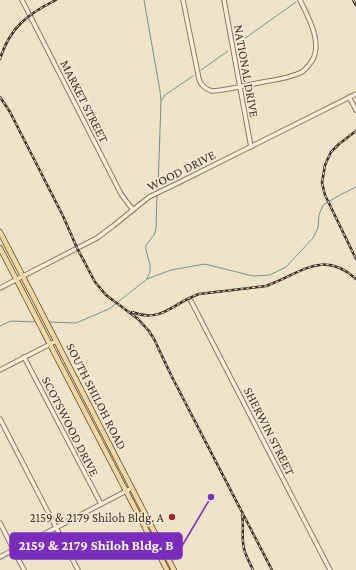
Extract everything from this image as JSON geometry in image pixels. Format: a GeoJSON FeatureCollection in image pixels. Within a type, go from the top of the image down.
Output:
{"type":"FeatureCollection","features":[{"type":"Feature","properties":{"kind":"main road","name":"SOUTH SHILOH ROAD"},"geometry":{"type":"LineString","coordinates":[[0,232],[174,570]]}},
{"type":"Feature","properties":{"kind":"main road","name":"SOUTH SHILOH ROAD"},"geometry":{"type":"LineString","coordinates":[[0,248],[167,570]]}},
{"type":"Feature","properties":{"kind":"street","name":"MARKET STREET"},"geometry":{"type":"LineString","coordinates":[[22,0],[121,194],[133,210]]}},
{"type":"Feature","properties":{"kind":"street"},"geometry":{"type":"LineString","coordinates":[[183,0],[200,84],[212,91],[303,72],[315,55],[316,46],[314,28],[300,0]]}},
{"type":"Feature","properties":{"kind":"street","name":"NATIONAL DRIVE"},"geometry":{"type":"LineString","coordinates":[[224,0],[251,147]]}},
{"type":"Feature","properties":{"kind":"street","name":"WOOD DRIVE"},"geometry":{"type":"LineString","coordinates":[[0,288],[97,238],[148,197],[356,94]]}},
{"type":"Feature","properties":{"kind":"street"},"geometry":{"type":"LineString","coordinates":[[349,97],[356,110]]}},
{"type":"Feature","properties":{"kind":"street","name":"SHERWIN STREET"},"geometry":{"type":"LineString","coordinates":[[191,301],[330,570]]}},
{"type":"Feature","properties":{"kind":"street"},"geometry":{"type":"LineString","coordinates":[[0,370],[56,341]]}},
{"type":"Feature","properties":{"kind":"street","name":"SCOTSWOOD DRIVE"},"geometry":{"type":"LineString","coordinates":[[24,357],[101,504]]}},
{"type":"Feature","properties":{"kind":"street"},"geometry":{"type":"LineString","coordinates":[[0,419],[78,570]]}},
{"type":"Feature","properties":{"kind":"street"},"geometry":{"type":"LineString","coordinates":[[0,557],[132,488]]}},
{"type":"Feature","properties":{"kind":"street"},"geometry":{"type":"LineString","coordinates":[[0,523],[24,570]]}},
{"type":"Feature","properties":{"kind":"waterway"},"geometry":{"type":"LineString","coordinates":[[144,0],[161,101],[158,189]]}},
{"type":"Feature","properties":{"kind":"waterway"},"geometry":{"type":"LineString","coordinates":[[237,44],[296,2]]}},
{"type":"Feature","properties":{"kind":"waterway"},"geometry":{"type":"LineString","coordinates":[[201,70],[228,51]]}},
{"type":"Feature","properties":{"kind":"waterway"},"geometry":{"type":"LineString","coordinates":[[161,101],[165,95],[193,76]]}},
{"type":"Feature","properties":{"kind":"waterway"},"geometry":{"type":"LineString","coordinates":[[48,322],[76,323],[109,309],[147,279],[171,270],[205,264],[253,276],[270,275],[286,267],[313,238],[318,228],[319,215],[323,205],[356,187]]}},
{"type":"Feature","properties":{"kind":"waterway"},"geometry":{"type":"LineString","coordinates":[[147,279],[150,272],[150,265],[146,245],[154,235],[156,228],[157,195]]}},
{"type":"Feature","properties":{"kind":"waterway"},"geometry":{"type":"LineString","coordinates":[[0,326],[11,321],[36,322]]}},
{"type":"Feature","properties":{"kind":"railway"},"geometry":{"type":"LineString","coordinates":[[0,59],[9,38],[21,23],[29,16],[56,0]]}},
{"type":"Feature","properties":{"kind":"railway"},"geometry":{"type":"LineString","coordinates":[[353,0],[356,5]]}},
{"type":"Feature","properties":{"kind":"railway"},"geometry":{"type":"LineString","coordinates":[[0,97],[10,112],[95,282],[106,295],[138,319],[154,339],[172,377],[272,570]]}},
{"type":"Feature","properties":{"kind":"railway"},"geometry":{"type":"LineString","coordinates":[[356,131],[331,152],[325,165],[322,183],[325,195],[356,259]]}},
{"type":"Feature","properties":{"kind":"railway"},"geometry":{"type":"LineString","coordinates":[[132,312],[142,315],[160,314],[199,294],[266,286],[300,271],[321,265],[332,265],[344,270],[356,279]]}},
{"type":"Feature","properties":{"kind":"railway"},"geometry":{"type":"LineString","coordinates":[[242,515],[243,546],[253,570]]}},
{"type":"Feature","properties":{"kind":"place","name":"2159 & 2179 Shiloh Bldg. B"},"geometry":{"type":"Point","coordinates":[211,497]}},
{"type":"Feature","properties":{"kind":"place","name":"2159 & 2179 Shiloh Bldg. A"},"geometry":{"type":"Point","coordinates":[172,517]}}]}
